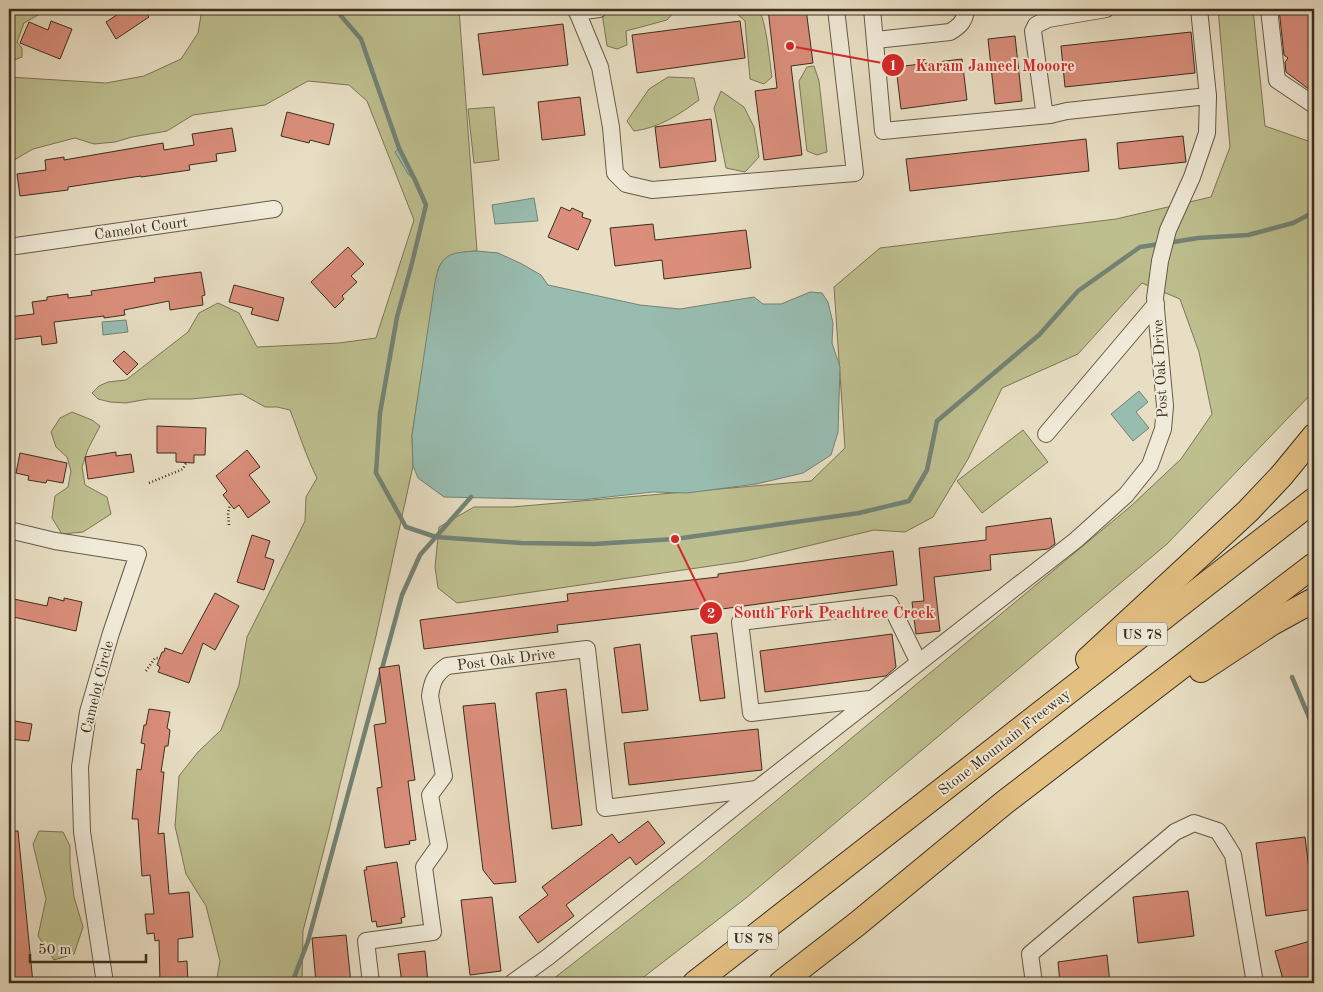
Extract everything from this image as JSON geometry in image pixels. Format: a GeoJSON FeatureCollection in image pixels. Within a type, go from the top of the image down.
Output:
{"type":"FeatureCollection","features":[{"type":"Feature","properties":{"kind":"highway"},"geometry":{"type":"LineString","coordinates":[[970,769],[1248,510],[1282,475],[1314,436]]}},
{"type":"Feature","properties":{"kind":"highway","name":"Stone Mountain Freeway"},"geometry":{"type":"LineString","coordinates":[[695,983],[1314,500]]}},
{"type":"Feature","properties":{"kind":"highway"},"geometry":{"type":"LineString","coordinates":[[781,983],[857,924],[1005,802],[1314,565]]}},
{"type":"Feature","properties":{"kind":"highway"},"geometry":{"type":"LineString","coordinates":[[1005,802],[1272,623],[1314,600]]}},
{"type":"Feature","properties":{"kind":"street"},"geometry":{"type":"LineString","coordinates":[[599,9],[576,10],[600,67],[611,127],[615,172],[626,184],[652,190],[855,173],[836,9]]}},
{"type":"Feature","properties":{"kind":"street"},"geometry":{"type":"LineString","coordinates":[[872,9],[883,131],[1050,115],[1067,110],[1208,96]]}},
{"type":"Feature","properties":{"kind":"street"},"geometry":{"type":"LineString","coordinates":[[876,40],[950,32],[958,27],[964,19],[966,9]]}},
{"type":"Feature","properties":{"kind":"street"},"geometry":{"type":"LineString","coordinates":[[1050,115],[1044,110],[1033,31],[1036,25],[1048,19],[1069,14],[1106,9]]}},
{"type":"Feature","properties":{"kind":"street","name":"Post Oak Drive"},"geometry":{"type":"LineString","coordinates":[[512,983],[548,957],[918,661],[1076,540],[1126,495],[1150,465],[1163,428],[1166,406],[1156,304],[1160,262],[1168,230],[1192,177],[1207,133],[1208,96],[1199,9]]}},
{"type":"Feature","properties":{"kind":"street"},"geometry":{"type":"LineString","coordinates":[[1269,9],[1277,80],[1314,105]]}},
{"type":"Feature","properties":{"kind":"street","name":"Camelot Court"},"geometry":{"type":"LineString","coordinates":[[9,247],[274,209]]}},
{"type":"Feature","properties":{"kind":"street"},"geometry":{"type":"LineString","coordinates":[[1046,434],[1156,304]]}},
{"type":"Feature","properties":{"kind":"street","name":"Camelot Circle"},"geometry":{"type":"LineString","coordinates":[[9,530],[55,541],[138,554],[90,703],[80,766],[82,832],[105,983]]}},
{"type":"Feature","properties":{"kind":"street"},"geometry":{"type":"LineString","coordinates":[[871,699],[751,713],[740,622],[890,604],[918,661]]}},
{"type":"Feature","properties":{"kind":"street","name":"Post Oak Drive"},"geometry":{"type":"LineString","coordinates":[[371,983],[366,941],[433,932],[424,867],[440,846],[430,795],[444,776],[430,696],[431,684],[437,673],[447,666],[587,649],[605,808],[757,788]]}},
{"type":"Feature","properties":{"kind":"street"},"geometry":{"type":"LineString","coordinates":[[1034,983],[1030,954],[1175,832],[1194,823],[1218,830],[1233,855],[1254,983]]}},
{"type":"Feature","properties":{"kind":"path"},"geometry":{"type":"LineString","coordinates":[[148,483],[183,469],[186,463]]}},
{"type":"Feature","properties":{"kind":"path"},"geometry":{"type":"LineString","coordinates":[[229,524],[228,513],[230,505]]}},
{"type":"Feature","properties":{"kind":"path"},"geometry":{"type":"LineString","coordinates":[[146,671],[154,658],[160,658]]}},
{"type":"Feature","properties":{"kind":"green space"},"geometry":{"type":"Polygon","coordinates":[[[16,9],[42,10],[38,15],[24,23],[17,42],[22,48],[22,57],[9,62],[9,32],[16,9]]]}},
{"type":"Feature","properties":{"kind":"green space"},"geometry":{"type":"Polygon","coordinates":[[[202,9],[459,9],[477,251],[454,254],[440,264],[438,270],[412,435],[413,466],[376,636],[303,931],[302,983],[216,983],[220,961],[206,906],[186,874],[175,826],[179,776],[198,752],[221,730],[239,685],[247,637],[305,521],[306,497],[317,478],[290,410],[265,407],[242,394],[191,399],[148,399],[126,403],[98,399],[92,393],[99,386],[108,382],[126,380],[188,332],[199,313],[218,303],[239,313],[257,347],[339,343],[376,338],[414,220],[367,101],[349,85],[308,81],[265,105],[193,115],[167,131],[115,142],[94,144],[75,138],[33,149],[9,163],[9,77],[106,83],[144,76],[181,59],[198,33],[202,9]]]}},
{"type":"Feature","properties":{"kind":"green space"},"geometry":{"type":"Polygon","coordinates":[[[638,9],[670,9],[674,12],[667,20],[626,31],[627,45],[617,49],[607,46],[602,13],[638,9]]]}},
{"type":"Feature","properties":{"kind":"green space"},"geometry":{"type":"Polygon","coordinates":[[[734,9],[755,9],[761,14],[772,77],[764,84],[750,79],[745,21],[734,9]]]}},
{"type":"Feature","properties":{"kind":"green space"},"geometry":{"type":"Polygon","coordinates":[[[1218,9],[1253,9],[1265,126],[1308,141],[1314,140],[1314,391],[1167,544],[746,898],[636,983],[548,983],[700,864],[1131,506],[1181,459],[1212,414],[1199,352],[1180,299],[1142,283],[1078,354],[1002,388],[968,459],[933,517],[905,532],[874,530],[745,561],[457,603],[438,588],[435,567],[439,527],[474,507],[512,507],[811,481],[845,448],[834,287],[880,248],[1116,219],[1211,197],[1230,147],[1218,9]]]}},
{"type":"Feature","properties":{"kind":"green space"},"geometry":{"type":"Polygon","coordinates":[[[814,66],[819,81],[827,152],[817,155],[807,151],[799,81],[807,67],[814,66]]]}},
{"type":"Feature","properties":{"kind":"green space"},"geometry":{"type":"Polygon","coordinates":[[[668,77],[694,78],[699,100],[661,124],[634,131],[627,121],[649,89],[668,77]]]}},
{"type":"Feature","properties":{"kind":"green space"},"geometry":{"type":"Polygon","coordinates":[[[721,91],[744,107],[754,127],[759,157],[745,172],[726,168],[714,108],[721,91]]]}},
{"type":"Feature","properties":{"kind":"green space"},"geometry":{"type":"Polygon","coordinates":[[[494,107],[499,160],[474,163],[468,109],[494,107]]]}},
{"type":"Feature","properties":{"kind":"green space"},"geometry":{"type":"Polygon","coordinates":[[[72,412],[92,420],[100,426],[88,449],[82,467],[85,485],[107,497],[111,514],[83,532],[62,534],[52,518],[55,496],[68,487],[71,471],[67,457],[56,447],[51,432],[60,418],[72,412]]]}},
{"type":"Feature","properties":{"kind":"green space"},"geometry":{"type":"Polygon","coordinates":[[[1023,430],[1048,462],[982,513],[957,481],[1023,430]]]}},
{"type":"Feature","properties":{"kind":"green space"},"geometry":{"type":"Polygon","coordinates":[[[39,831],[63,832],[70,846],[74,897],[83,927],[74,954],[54,960],[38,936],[46,899],[33,844],[39,831]]]}},
{"type":"Feature","properties":{"kind":"water"},"geometry":{"type":"Polygon","coordinates":[[[399,148],[415,180],[408,174],[395,152],[399,148]]]}},
{"type":"Feature","properties":{"kind":"water"},"geometry":{"type":"Polygon","coordinates":[[[534,198],[538,221],[495,224],[492,205],[534,198]]]}},
{"type":"Feature","properties":{"kind":"water"},"geometry":{"type":"Polygon","coordinates":[[[477,251],[498,253],[522,264],[541,275],[548,285],[640,305],[680,309],[754,297],[763,304],[781,304],[810,292],[822,293],[828,302],[833,323],[832,343],[840,367],[838,432],[831,455],[803,473],[756,484],[687,493],[653,492],[581,500],[444,497],[418,478],[413,466],[412,435],[437,272],[448,256],[477,251]]]}},
{"type":"Feature","properties":{"kind":"water"},"geometry":{"type":"Polygon","coordinates":[[[126,320],[128,332],[103,335],[102,322],[126,320]]]}},
{"type":"Feature","properties":{"kind":"water"},"geometry":{"type":"Polygon","coordinates":[[[1139,391],[1148,402],[1136,412],[1149,428],[1133,441],[1111,414],[1139,391]]]}},
{"type":"Feature","properties":{"kind":"building"},"geometry":{"type":"Polygon","coordinates":[[[126,9],[143,9],[149,17],[116,39],[106,22],[126,9]]]}},
{"type":"Feature","properties":{"kind":"building"},"geometry":{"type":"Polygon","coordinates":[[[768,9],[806,9],[813,63],[791,66],[802,155],[764,160],[755,91],[777,88],[768,9]]]}},
{"type":"Feature","properties":{"kind":"building"},"geometry":{"type":"Polygon","coordinates":[[[1279,9],[1314,9],[1314,93],[1286,72],[1285,62],[1288,58],[1284,55],[1279,9]]]}},
{"type":"Feature","properties":{"kind":"building"},"geometry":{"type":"Polygon","coordinates":[[[51,21],[72,29],[60,59],[20,43],[29,22],[48,30],[51,21]]]}},
{"type":"Feature","properties":{"kind":"building"},"geometry":{"type":"Polygon","coordinates":[[[740,21],[745,58],[637,73],[632,35],[740,21]]]}},
{"type":"Feature","properties":{"kind":"building"},"geometry":{"type":"Polygon","coordinates":[[[563,24],[568,65],[483,75],[478,34],[563,24]]]}},
{"type":"Feature","properties":{"kind":"building"},"geometry":{"type":"Polygon","coordinates":[[[1191,32],[1195,73],[1065,87],[1061,46],[1191,32]]]}},
{"type":"Feature","properties":{"kind":"building"},"geometry":{"type":"Polygon","coordinates":[[[1015,36],[1022,101],[995,104],[988,39],[1015,36]]]}},
{"type":"Feature","properties":{"kind":"building"},"geometry":{"type":"Polygon","coordinates":[[[962,59],[967,100],[901,109],[896,67],[962,59]]]}},
{"type":"Feature","properties":{"kind":"building"},"geometry":{"type":"Polygon","coordinates":[[[580,97],[585,135],[542,140],[538,102],[580,97]]]}},
{"type":"Feature","properties":{"kind":"building"},"geometry":{"type":"Polygon","coordinates":[[[287,112],[334,124],[329,145],[310,140],[309,143],[281,136],[287,112]]]}},
{"type":"Feature","properties":{"kind":"building"},"geometry":{"type":"Polygon","coordinates":[[[711,119],[716,161],[660,168],[655,127],[711,119]]]}},
{"type":"Feature","properties":{"kind":"building"},"geometry":{"type":"Polygon","coordinates":[[[232,128],[236,151],[216,154],[217,161],[189,165],[190,170],[68,187],[68,190],[20,196],[17,174],[46,170],[45,160],[64,157],[64,160],[163,143],[164,150],[194,145],[192,134],[232,128]]]}},
{"type":"Feature","properties":{"kind":"building"},"geometry":{"type":"Polygon","coordinates":[[[1183,136],[1186,162],[1119,169],[1117,143],[1183,136]]]}},
{"type":"Feature","properties":{"kind":"building"},"geometry":{"type":"Polygon","coordinates":[[[1086,139],[1089,171],[910,191],[906,159],[1086,139]]]}},
{"type":"Feature","properties":{"kind":"building"},"geometry":{"type":"Polygon","coordinates":[[[561,207],[570,211],[572,208],[583,213],[582,217],[591,220],[578,250],[548,237],[561,207]]]}},
{"type":"Feature","properties":{"kind":"building"},"geometry":{"type":"Polygon","coordinates":[[[653,224],[655,240],[746,230],[751,268],[664,279],[662,260],[615,266],[610,228],[653,224]]]}},
{"type":"Feature","properties":{"kind":"building"},"geometry":{"type":"Polygon","coordinates":[[[348,247],[364,264],[351,276],[357,282],[342,296],[344,299],[335,308],[311,282],[348,247]]]}},
{"type":"Feature","properties":{"kind":"building"},"geometry":{"type":"Polygon","coordinates":[[[201,272],[205,295],[202,296],[203,305],[170,310],[169,301],[124,310],[125,315],[54,322],[57,343],[42,345],[41,336],[9,340],[9,317],[34,314],[32,302],[47,300],[47,297],[68,294],[68,298],[92,295],[91,291],[155,282],[154,278],[201,272]]]}},
{"type":"Feature","properties":{"kind":"building"},"geometry":{"type":"Polygon","coordinates":[[[234,285],[284,298],[278,321],[251,314],[253,308],[229,302],[234,285]]]}},
{"type":"Feature","properties":{"kind":"building"},"geometry":{"type":"Polygon","coordinates":[[[124,351],[138,364],[127,375],[113,361],[124,351]]]}},
{"type":"Feature","properties":{"kind":"building"},"geometry":{"type":"Polygon","coordinates":[[[157,426],[206,428],[205,455],[194,455],[194,463],[176,462],[176,453],[157,453],[157,426]]]}},
{"type":"Feature","properties":{"kind":"building"},"geometry":{"type":"Polygon","coordinates":[[[247,450],[260,467],[249,475],[270,502],[248,518],[239,505],[234,509],[223,495],[227,491],[216,476],[247,450]]]}},
{"type":"Feature","properties":{"kind":"building"},"geometry":{"type":"Polygon","coordinates":[[[116,452],[116,456],[131,454],[134,472],[88,479],[85,457],[116,452]]]}},
{"type":"Feature","properties":{"kind":"building"},"geometry":{"type":"Polygon","coordinates":[[[20,453],[67,463],[63,483],[47,480],[46,483],[28,480],[29,476],[16,473],[20,453]]]}},
{"type":"Feature","properties":{"kind":"building"},"geometry":{"type":"Polygon","coordinates":[[[1051,518],[1055,544],[1048,549],[990,555],[991,570],[934,577],[940,631],[916,634],[912,602],[924,601],[919,548],[986,540],[986,527],[1051,518]]]}},
{"type":"Feature","properties":{"kind":"building"},"geometry":{"type":"Polygon","coordinates":[[[252,535],[270,541],[265,557],[274,560],[264,590],[237,582],[252,535]]]}},
{"type":"Feature","properties":{"kind":"building"},"geometry":{"type":"Polygon","coordinates":[[[893,551],[897,585],[722,609],[722,606],[557,625],[558,632],[424,649],[420,620],[568,601],[567,594],[718,577],[718,574],[893,551]]]}},
{"type":"Feature","properties":{"kind":"building"},"geometry":{"type":"Polygon","coordinates":[[[215,593],[239,606],[215,650],[203,643],[189,683],[158,672],[160,667],[157,665],[165,648],[182,654],[215,593]]]}},
{"type":"Feature","properties":{"kind":"building"},"geometry":{"type":"Polygon","coordinates":[[[49,597],[64,601],[64,598],[82,602],[76,631],[9,616],[9,598],[47,606],[49,597]]]}},
{"type":"Feature","properties":{"kind":"building"},"geometry":{"type":"Polygon","coordinates":[[[717,633],[725,698],[700,701],[691,636],[717,633]]]}},
{"type":"Feature","properties":{"kind":"building"},"geometry":{"type":"Polygon","coordinates":[[[892,634],[896,667],[886,676],[765,692],[760,651],[892,634]]]}},
{"type":"Feature","properties":{"kind":"building"},"geometry":{"type":"Polygon","coordinates":[[[640,644],[648,710],[622,713],[614,648],[640,644]]]}},
{"type":"Feature","properties":{"kind":"building"},"geometry":{"type":"Polygon","coordinates":[[[399,665],[415,780],[408,781],[416,840],[409,841],[410,844],[385,848],[377,788],[382,787],[374,725],[386,723],[379,668],[399,665]]]}},
{"type":"Feature","properties":{"kind":"building"},"geometry":{"type":"Polygon","coordinates":[[[566,689],[582,825],[552,829],[536,693],[566,689]]]}},
{"type":"Feature","properties":{"kind":"building"},"geometry":{"type":"Polygon","coordinates":[[[495,703],[516,882],[494,884],[483,870],[463,706],[495,703]]]}},
{"type":"Feature","properties":{"kind":"building"},"geometry":{"type":"Polygon","coordinates":[[[149,709],[170,712],[167,728],[170,730],[168,746],[165,746],[161,772],[164,772],[158,834],[164,833],[169,894],[189,892],[193,937],[178,939],[178,962],[187,961],[188,983],[160,983],[159,940],[155,941],[154,933],[147,934],[145,914],[154,914],[150,875],[142,876],[138,819],[132,819],[137,769],[141,770],[145,744],[141,743],[149,709]]]}},
{"type":"Feature","properties":{"kind":"building"},"geometry":{"type":"Polygon","coordinates":[[[9,720],[32,724],[29,741],[9,739],[9,720]]]}},
{"type":"Feature","properties":{"kind":"building"},"geometry":{"type":"Polygon","coordinates":[[[758,729],[762,770],[629,785],[624,743],[758,729]]]}},
{"type":"Feature","properties":{"kind":"building"},"geometry":{"type":"Polygon","coordinates":[[[648,821],[665,843],[636,865],[630,857],[566,905],[574,916],[538,943],[519,917],[548,895],[542,887],[612,834],[619,843],[648,821]]]}},
{"type":"Feature","properties":{"kind":"building"},"geometry":{"type":"Polygon","coordinates":[[[9,831],[18,831],[33,983],[9,983],[9,831]]]}},
{"type":"Feature","properties":{"kind":"building"},"geometry":{"type":"Polygon","coordinates":[[[1305,837],[1314,909],[1266,916],[1256,843],[1305,837]]]}},
{"type":"Feature","properties":{"kind":"building"},"geometry":{"type":"Polygon","coordinates":[[[397,862],[405,917],[401,918],[402,923],[377,927],[376,921],[372,922],[364,870],[367,870],[366,867],[397,862]]]}},
{"type":"Feature","properties":{"kind":"building"},"geometry":{"type":"Polygon","coordinates":[[[1188,891],[1194,936],[1138,943],[1133,897],[1188,891]]]}},
{"type":"Feature","properties":{"kind":"building"},"geometry":{"type":"Polygon","coordinates":[[[492,897],[501,971],[470,975],[461,900],[492,897]]]}},
{"type":"Feature","properties":{"kind":"building"},"geometry":{"type":"Polygon","coordinates":[[[346,935],[351,983],[316,983],[312,938],[346,935]]]}},
{"type":"Feature","properties":{"kind":"building"},"geometry":{"type":"Polygon","coordinates":[[[1314,940],[1314,983],[1284,983],[1275,951],[1314,940]]]}},
{"type":"Feature","properties":{"kind":"building"},"geometry":{"type":"Polygon","coordinates":[[[425,951],[428,983],[402,983],[398,954],[425,951]]]}},
{"type":"Feature","properties":{"kind":"building"},"geometry":{"type":"Polygon","coordinates":[[[1107,955],[1110,983],[1060,983],[1058,962],[1107,955]]]}},
{"type":"Feature","properties":{"kind":"waterway"},"geometry":{"type":"LineString","coordinates":[[335,9],[361,39],[399,148],[426,205],[397,317],[380,413],[376,473],[406,527],[436,537],[521,543],[594,544],[675,539],[859,513],[909,501],[927,470],[937,421],[1039,335],[1078,291],[1140,247],[1160,244]]}},
{"type":"Feature","properties":{"kind":"waterway"},"geometry":{"type":"LineString","coordinates":[[1167,243],[1198,238],[1248,235],[1293,223],[1314,212]]}},
{"type":"Feature","properties":{"kind":"waterway"},"geometry":{"type":"LineString","coordinates":[[292,983],[308,941],[402,595],[420,555],[471,497]]}},
{"type":"Feature","properties":{"kind":"waterway"},"geometry":{"type":"LineString","coordinates":[[1292,677],[1314,729]]}},
{"type":"Feature","properties":{"kind":"place","name":"Karam Jameel Mooore"},"geometry":{"type":"Point","coordinates":[790,46]}},
{"type":"Feature","properties":{"kind":"place","name":"South Fork Peachtree Creek"},"geometry":{"type":"Point","coordinates":[675,539]}}]}
